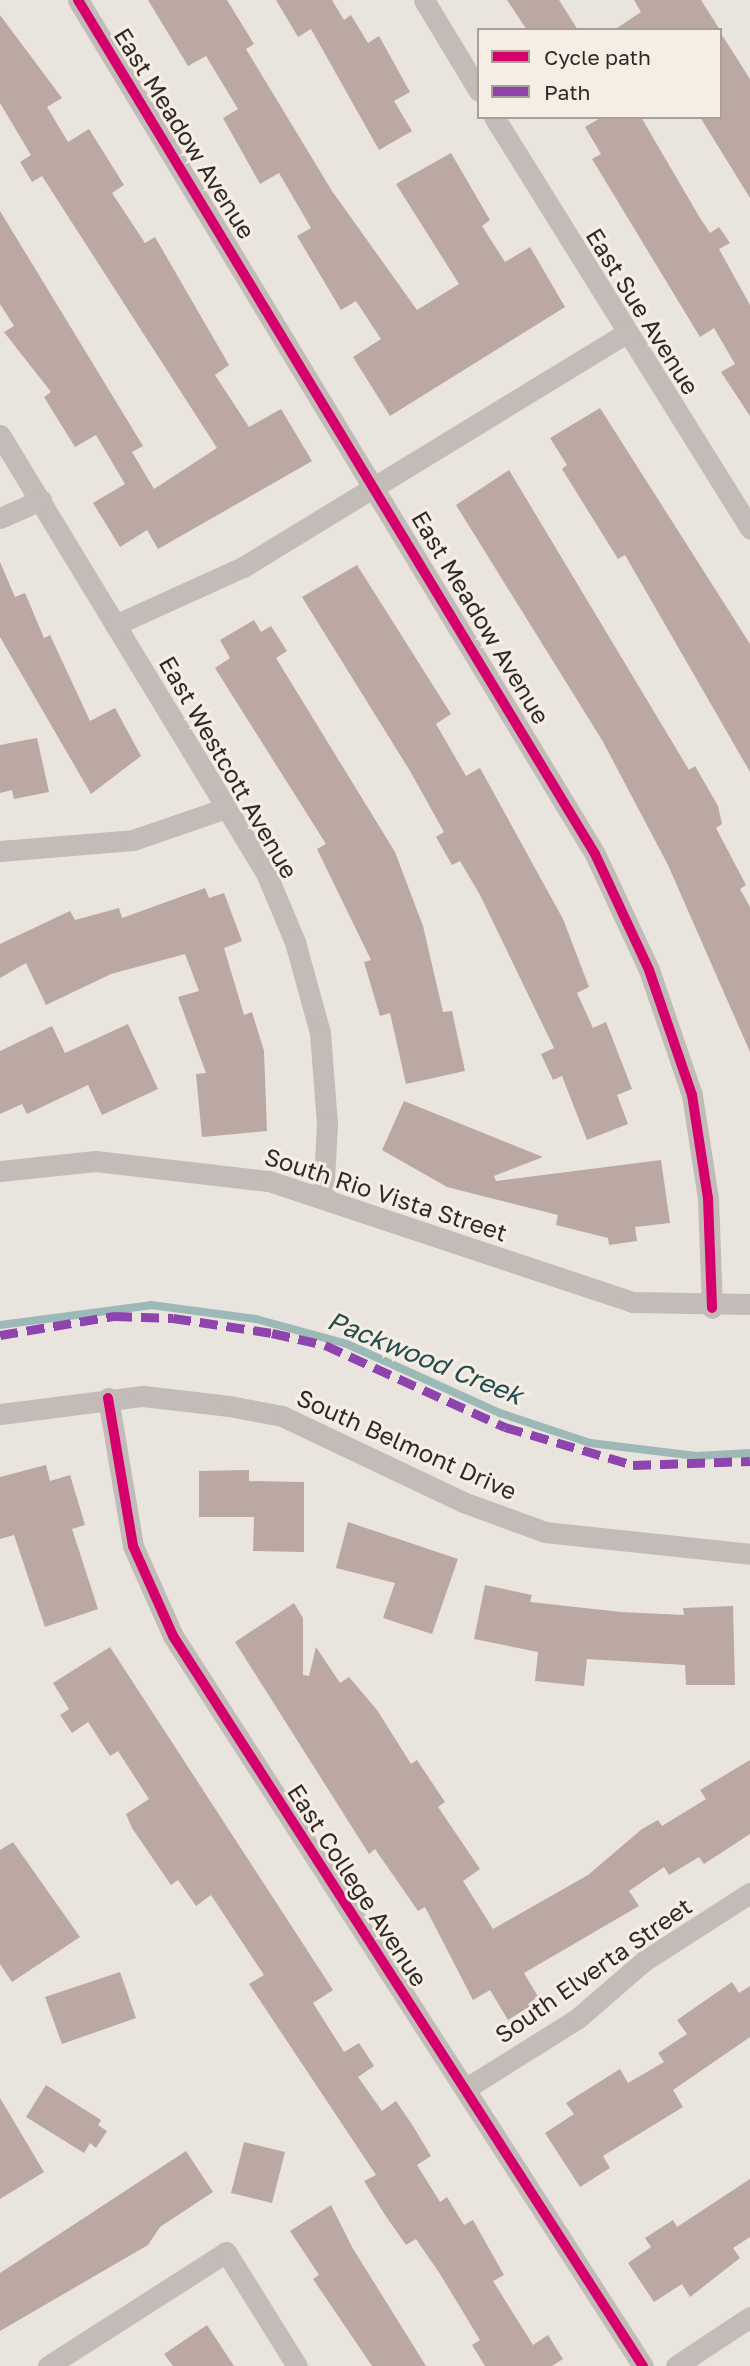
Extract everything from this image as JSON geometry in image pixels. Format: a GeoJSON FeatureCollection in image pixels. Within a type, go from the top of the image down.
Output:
{"type":"FeatureCollection","features":[{"type":"Feature","properties":{"kind":"street","name":"East Meadow Avenue"},"geometry":{"type":"LineString","coordinates":[[78,0],[378,486],[595,854],[649,970],[692,1095],[708,1198],[712,1308]]}},
{"type":"Feature","properties":{"kind":"street"},"geometry":{"type":"LineString","coordinates":[[424,0],[477,88]]}},
{"type":"Feature","properties":{"kind":"street","name":"East Sue Avenue"},"geometry":{"type":"LineString","coordinates":[[495,119],[624,334],[750,530]]}},
{"type":"Feature","properties":{"kind":"street"},"geometry":{"type":"LineString","coordinates":[[115,625],[243,567],[624,334]]}},
{"type":"Feature","properties":{"kind":"street","name":"East Westcott Avenue"},"geometry":{"type":"LineString","coordinates":[[0,435],[271,884],[320,1033],[327,1124],[323,1197]]}},
{"type":"Feature","properties":{"kind":"street"},"geometry":{"type":"LineString","coordinates":[[0,518],[41,500]]}},
{"type":"Feature","properties":{"kind":"street"},"geometry":{"type":"LineString","coordinates":[[0,851],[133,840],[226,808]]}},
{"type":"Feature","properties":{"kind":"street","name":"South Rio Vista Street"},"geometry":{"type":"LineString","coordinates":[[0,1171],[95,1161],[169,1167],[269,1181],[632,1303],[712,1308],[750,1304]]}},
{"type":"Feature","properties":{"kind":"street","name":"South Belmont Drive"},"geometry":{"type":"LineString","coordinates":[[0,1414],[108,1398],[144,1396],[282,1416],[463,1502],[545,1532],[750,1554]]}},
{"type":"Feature","properties":{"kind":"street","name":"East College Avenue"},"geometry":{"type":"LineString","coordinates":[[108,1398],[122,1505],[154,1601],[643,2366]]}},
{"type":"Feature","properties":{"kind":"street","name":"South Elverta Street"},"geometry":{"type":"LineString","coordinates":[[465,2089],[578,2018],[644,1961],[750,1893]]}},
{"type":"Feature","properties":{"kind":"street"},"geometry":{"type":"LineString","coordinates":[[48,2366],[226,2252],[297,2366]]}},
{"type":"Feature","properties":{"kind":"street"},"geometry":{"type":"LineString","coordinates":[[676,2366],[750,2317]]}},
{"type":"Feature","properties":{"kind":"building"},"geometry":{"type":"Polygon","coordinates":[[[148,0],[227,0],[254,44],[246,49],[332,191],[417,310],[459,284],[396,184],[451,153],[490,220],[482,226],[505,262],[530,247],[565,307],[390,416],[353,357],[381,339],[356,301],[341,310],[297,236],[311,228],[279,173],[260,184],[223,118],[238,109],[206,56],[188,66],[148,0]]]}},
{"type":"Feature","properties":{"kind":"building"},"geometry":{"type":"Polygon","coordinates":[[[276,0],[332,0],[344,20],[351,15],[368,43],[379,36],[410,92],[394,101],[412,131],[379,150],[311,29],[298,37],[276,0]]]}},
{"type":"Feature","properties":{"kind":"building"},"geometry":{"type":"Polygon","coordinates":[[[507,0],[559,0],[577,28],[526,28],[507,0]]]}},
{"type":"Feature","properties":{"kind":"building"},"geometry":{"type":"Polygon","coordinates":[[[634,0],[701,0],[719,28],[617,28],[641,12],[634,0]]]}},
{"type":"Feature","properties":{"kind":"building"},"geometry":{"type":"Polygon","coordinates":[[[0,15],[62,98],[47,107],[68,142],[89,129],[124,185],[112,193],[145,243],[155,237],[229,365],[215,375],[249,427],[281,409],[312,461],[158,549],[147,530],[120,547],[93,503],[125,484],[96,435],[75,447],[44,397],[51,392],[4,332],[14,326],[0,304],[0,211],[143,446],[132,452],[154,489],[217,448],[42,176],[32,182],[20,162],[31,155],[0,103],[0,15]]]}},
{"type":"Feature","properties":{"kind":"building"},"geometry":{"type":"Polygon","coordinates":[[[722,35],[750,79],[750,198],[701,119],[722,119],[722,35]]]}},
{"type":"Feature","properties":{"kind":"building"},"geometry":{"type":"Polygon","coordinates":[[[599,119],[642,119],[710,233],[719,227],[730,243],[719,249],[750,305],[750,416],[721,372],[735,364],[714,328],[700,337],[592,159],[601,154],[585,127],[599,119]]]}},
{"type":"Feature","properties":{"kind":"building"},"geometry":{"type":"Polygon","coordinates":[[[600,408],[750,644],[750,772],[625,555],[618,559],[562,469],[567,465],[550,438],[600,408]]]}},
{"type":"Feature","properties":{"kind":"building"},"geometry":{"type":"Polygon","coordinates":[[[509,470],[689,770],[695,766],[718,806],[722,824],[716,828],[746,885],[740,889],[750,907],[750,1052],[668,865],[602,740],[456,505],[509,470]]]}},
{"type":"Feature","properties":{"kind":"building"},"geometry":{"type":"Polygon","coordinates":[[[0,562],[15,597],[25,593],[44,638],[50,635],[90,721],[115,708],[141,756],[91,794],[0,637],[0,562]]]}},
{"type":"Feature","properties":{"kind":"building"},"geometry":{"type":"Polygon","coordinates":[[[357,565],[451,714],[436,724],[466,776],[480,768],[563,919],[589,987],[577,993],[593,1028],[606,1022],[632,1089],[617,1095],[628,1124],[587,1140],[562,1076],[553,1080],[541,1054],[554,1048],[480,895],[460,861],[452,865],[436,837],[444,832],[410,771],[302,597],[357,565]]]}},
{"type":"Feature","properties":{"kind":"building"},"geometry":{"type":"Polygon","coordinates":[[[254,620],[261,632],[271,626],[287,651],[276,658],[395,852],[423,926],[443,1012],[452,1011],[465,1071],[406,1084],[390,1013],[380,1016],[364,962],[371,960],[317,849],[326,844],[215,668],[230,658],[220,640],[254,620]]]}},
{"type":"Feature","properties":{"kind":"building"},"geometry":{"type":"Polygon","coordinates":[[[37,738],[49,792],[14,799],[12,790],[0,793],[0,745],[37,738]]]}},
{"type":"Feature","properties":{"kind":"building"},"geometry":{"type":"Polygon","coordinates":[[[205,888],[209,898],[224,893],[242,941],[224,948],[244,1015],[252,1012],[264,1051],[267,1131],[202,1137],[196,1074],[206,1073],[178,997],[199,991],[185,954],[111,974],[46,1005],[26,963],[0,978],[0,944],[70,911],[75,920],[119,908],[122,918],[205,888]]]}},
{"type":"Feature","properties":{"kind":"building"},"geometry":{"type":"Polygon","coordinates":[[[128,1024],[158,1089],[102,1115],[88,1085],[27,1114],[22,1104],[0,1114],[0,1051],[52,1026],[65,1053],[128,1024]]]}},
{"type":"Feature","properties":{"kind":"building"},"geometry":{"type":"Polygon","coordinates":[[[404,1101],[543,1157],[494,1176],[496,1181],[661,1160],[670,1223],[635,1227],[637,1241],[609,1245],[608,1238],[556,1225],[558,1215],[447,1187],[382,1150],[404,1101]]]}},
{"type":"Feature","properties":{"kind":"building"},"geometry":{"type":"Polygon","coordinates":[[[46,1465],[50,1481],[70,1475],[85,1525],[72,1529],[98,1609],[45,1627],[14,1535],[0,1539],[0,1477],[46,1465]]]}},
{"type":"Feature","properties":{"kind":"building"},"geometry":{"type":"Polygon","coordinates":[[[249,1470],[249,1481],[304,1482],[304,1552],[253,1551],[254,1517],[199,1517],[199,1471],[249,1470]]]}},
{"type":"Feature","properties":{"kind":"building"},"geometry":{"type":"Polygon","coordinates":[[[348,1522],[458,1559],[432,1634],[383,1618],[395,1583],[336,1568],[348,1522]]]}},
{"type":"Feature","properties":{"kind":"building"},"geometry":{"type":"Polygon","coordinates":[[[485,1585],[532,1595],[530,1602],[621,1612],[684,1615],[683,1608],[733,1606],[735,1685],[686,1685],[685,1665],[587,1659],[584,1686],[535,1681],[538,1652],[474,1639],[485,1585]]]}},
{"type":"Feature","properties":{"kind":"building"},"geometry":{"type":"Polygon","coordinates":[[[294,1603],[303,1618],[303,1675],[309,1676],[316,1647],[340,1683],[349,1677],[377,1710],[411,1764],[417,1760],[445,1802],[438,1807],[480,1869],[463,1881],[493,1929],[588,1875],[642,1829],[658,1820],[662,1826],[706,1799],[700,1790],[750,1760],[750,1834],[704,1864],[699,1857],[669,1875],[664,1867],[629,1891],[639,1906],[524,1973],[540,2000],[508,2020],[490,1990],[473,2000],[425,1907],[418,1911],[375,1849],[369,1854],[235,1642],[294,1603]]]}},
{"type":"Feature","properties":{"kind":"building"},"geometry":{"type":"Polygon","coordinates":[[[110,1647],[333,1990],[313,2003],[344,2052],[359,2043],[374,2066],[358,2077],[382,2111],[396,2101],[413,2126],[431,2156],[417,2165],[440,2202],[447,2197],[464,2225],[473,2220],[504,2275],[493,2281],[533,2345],[548,2335],[563,2359],[552,2366],[485,2366],[472,2345],[480,2340],[440,2274],[416,2239],[406,2245],[385,2215],[364,2181],[376,2175],[249,1984],[264,1975],[211,1895],[196,1906],[178,1880],[171,1885],[132,1828],[126,1814],[149,1799],[118,1751],[110,1756],[88,1722],[72,1733],[60,1715],[69,1709],[53,1683],[110,1647]]]}},
{"type":"Feature","properties":{"kind":"building"},"geometry":{"type":"Polygon","coordinates":[[[13,1842],[80,1937],[12,1982],[0,1964],[0,1850],[13,1842]]]}},
{"type":"Feature","properties":{"kind":"building"},"geometry":{"type":"Polygon","coordinates":[[[120,1972],[136,2018],[62,2044],[45,1997],[120,1972]]]}},
{"type":"Feature","properties":{"kind":"building"},"geometry":{"type":"Polygon","coordinates":[[[732,1982],[739,1993],[750,1986],[750,2037],[673,2090],[683,2107],[603,2156],[610,2168],[580,2187],[545,2133],[574,2114],[566,2103],[620,2069],[628,2083],[664,2062],[658,2053],[687,2034],[677,2020],[732,1982]]]}},
{"type":"Feature","properties":{"kind":"building"},"geometry":{"type":"Polygon","coordinates":[[[46,2085],[101,2120],[98,2125],[107,2131],[96,2148],[90,2143],[84,2153],[26,2117],[46,2085]]]}},
{"type":"Feature","properties":{"kind":"building"},"geometry":{"type":"Polygon","coordinates":[[[0,2098],[44,2172],[0,2199],[0,2098]]]}},
{"type":"Feature","properties":{"kind":"building"},"geometry":{"type":"Polygon","coordinates":[[[244,2142],[285,2152],[272,2203],[231,2193],[244,2142]]]}},
{"type":"Feature","properties":{"kind":"building"},"geometry":{"type":"Polygon","coordinates":[[[186,2151],[213,2192],[160,2227],[148,2245],[0,2331],[0,2273],[186,2151]]]}},
{"type":"Feature","properties":{"kind":"building"},"geometry":{"type":"Polygon","coordinates":[[[750,2179],[750,2237],[733,2248],[740,2258],[690,2297],[682,2284],[654,2302],[628,2263],[651,2247],[645,2238],[673,2220],[677,2227],[750,2179]]]}},
{"type":"Feature","properties":{"kind":"building"},"geometry":{"type":"Polygon","coordinates":[[[331,2205],[352,2247],[426,2366],[372,2366],[313,2279],[319,2275],[290,2231],[331,2205]]]}},
{"type":"Feature","properties":{"kind":"building"},"geometry":{"type":"Polygon","coordinates":[[[207,2325],[234,2366],[173,2366],[164,2354],[207,2325]]]}},
{"type":"Feature","properties":{"kind":"waterway","name":"Packwood Creek"},"geometry":{"type":"LineString","coordinates":[[0,1325],[151,1305],[256,1319],[347,1344],[500,1413],[590,1443],[696,1456],[750,1453]]}},
{"type":"Feature","properties":{"kind":"marked path"},"geometry":{"type":"LineString","coordinates":[[0,1335],[114,1316],[173,1318],[272,1333],[325,1345],[505,1427],[633,1465],[750,1461]]}},
{"type":"Feature","properties":{"kind":"cycle path"},"geometry":{"type":"LineString","coordinates":[[78,0],[595,854],[649,970],[692,1095],[708,1198],[712,1308]]}},
{"type":"Feature","properties":{"kind":"cycle path"},"geometry":{"type":"LineString","coordinates":[[108,1398],[133,1546],[173,1636],[643,2366]]}}]}
